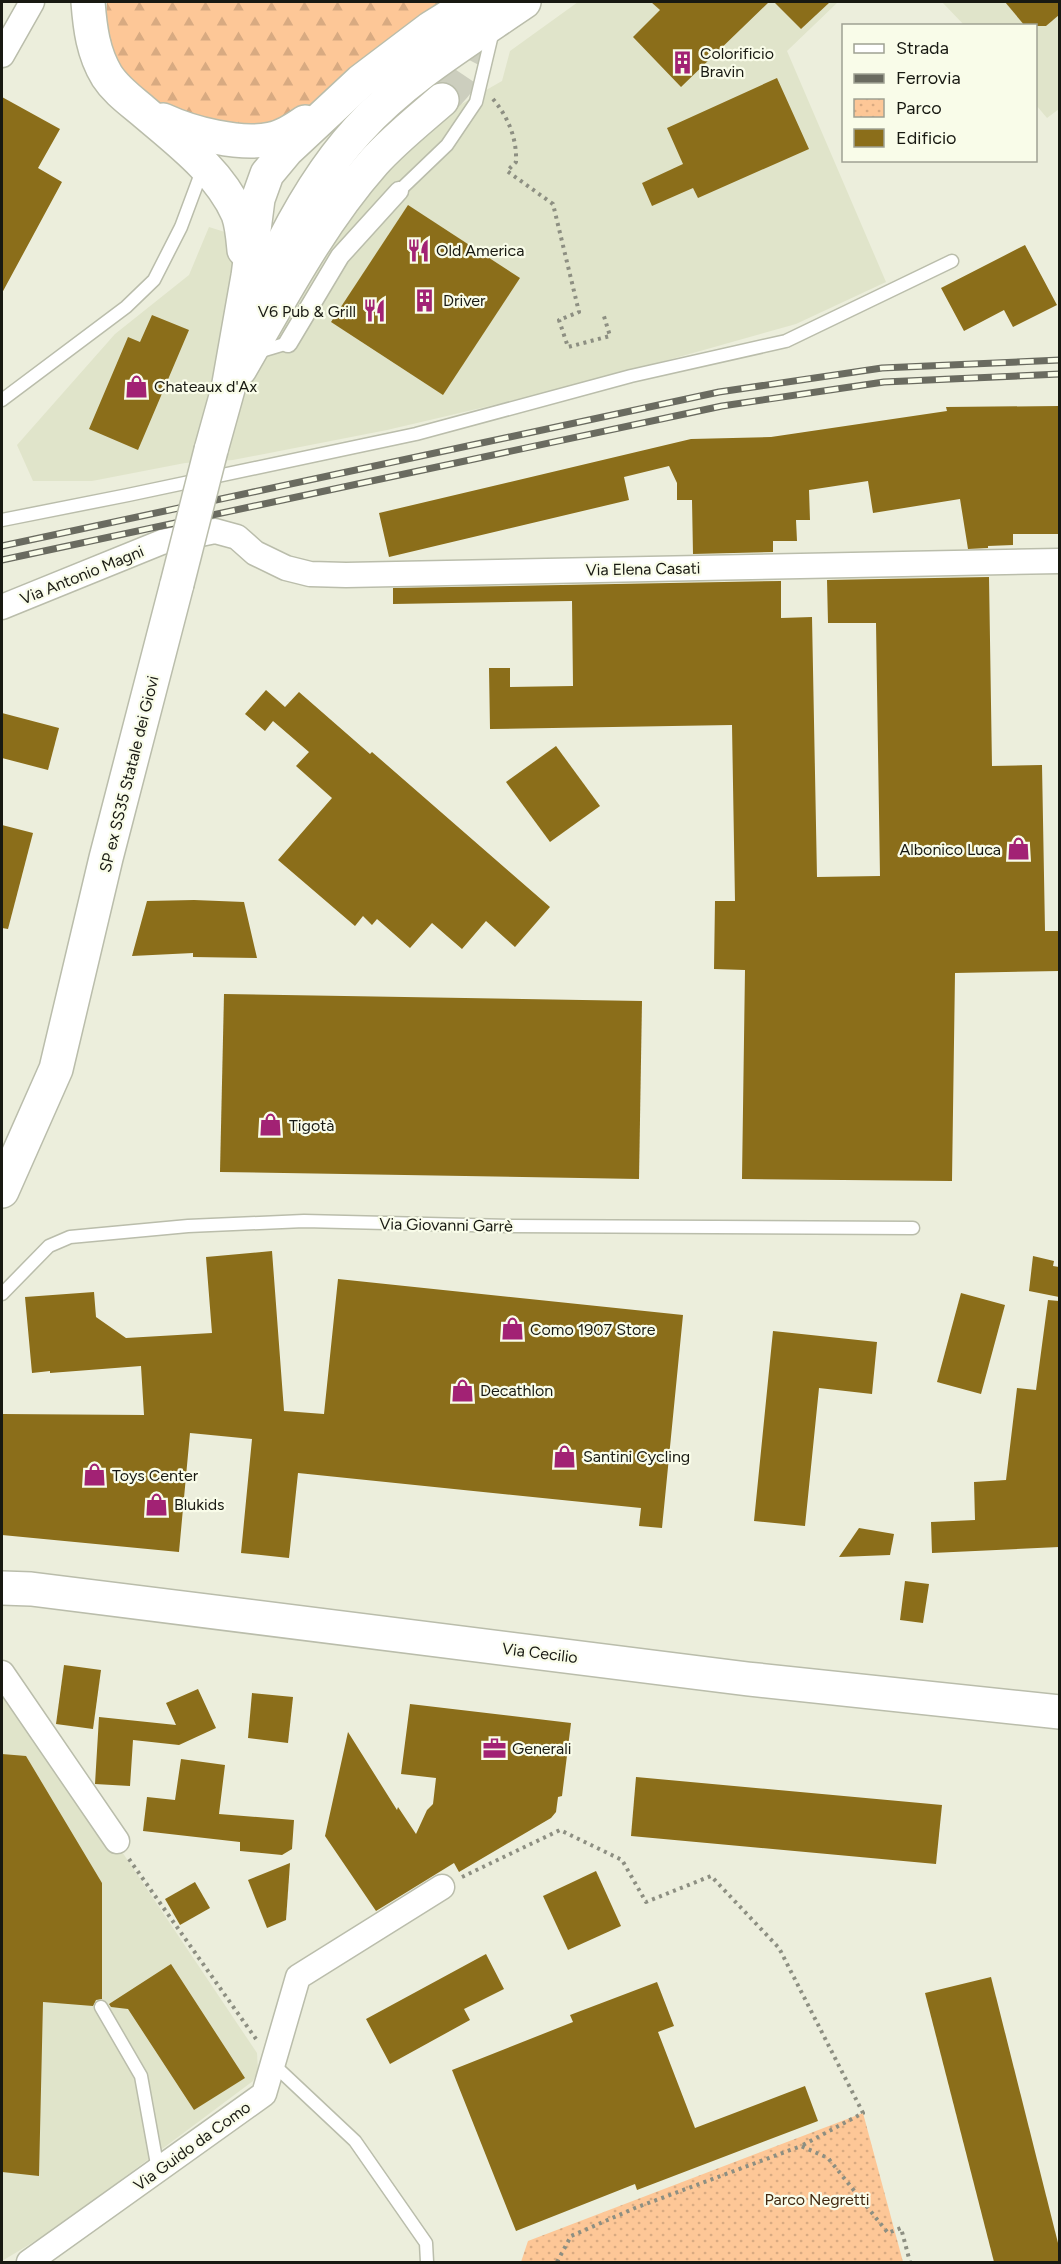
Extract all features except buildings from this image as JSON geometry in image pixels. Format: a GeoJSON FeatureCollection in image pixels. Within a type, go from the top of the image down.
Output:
{"type":"FeatureCollection","features":[{"type":"Feature","properties":{"kind":"main road"},"geometry":{"type":"LineString","coordinates":[[88,2],[90,27],[96,53],[108,77],[126,97],[205,164],[258,199],[293,189],[340,152]]}},
{"type":"Feature","properties":{"kind":"main road"},"geometry":{"type":"LineString","coordinates":[[144,112],[179,128],[216,137],[271,140],[295,130],[431,28],[487,8],[524,2]]}},
{"type":"Feature","properties":{"kind":"main road"},"geometry":{"type":"LineString","coordinates":[[241,352],[276,257],[296,218],[340,152],[367,121],[487,8]]}},
{"type":"Feature","properties":{"kind":"main road"},"geometry":{"type":"LineString","coordinates":[[241,352],[258,199],[267,174],[287,150],[361,81]]}},
{"type":"Feature","properties":{"kind":"main road"},"geometry":{"type":"LineString","coordinates":[[241,352],[341,205],[375,162],[442,100]]}},
{"type":"Feature","properties":{"kind":"main road"},"geometry":{"type":"LineString","coordinates":[[205,164],[226,192],[239,216],[248,276]]}},
{"type":"Feature","properties":{"kind":"main road","name":"SP ex SS35 Statale dei Giovi"},"geometry":{"type":"LineString","coordinates":[[2,1191],[56,1069],[106,858],[211,450],[241,352]]}},
{"type":"Feature","properties":{"kind":"main road","name":"Via Cecilio"},"geometry":{"type":"LineString","coordinates":[[8,1587],[748,1679],[1059,1713]]}},
{"type":"Feature","properties":{"kind":"street"},"geometry":{"type":"LineString","coordinates":[[2,55],[32,2]]}},
{"type":"Feature","properties":{"kind":"street"},"geometry":{"type":"LineString","coordinates":[[288,343],[340,256],[399,191]]}},
{"type":"Feature","properties":{"kind":"street","name":"Via Antonio Magni"},"geometry":{"type":"LineString","coordinates":[[2,607],[162,542],[214,531],[237,537]]}},
{"type":"Feature","properties":{"kind":"street","name":"Via Elena Casati"},"geometry":{"type":"LineString","coordinates":[[237,537],[255,553],[285,568],[310,574],[1059,561]]}},
{"type":"Feature","properties":{"kind":"street"},"geometry":{"type":"LineString","coordinates":[[2,1673],[117,1841]]}},
{"type":"Feature","properties":{"kind":"street","name":"Via Guido da Como"},"geometry":{"type":"LineString","coordinates":[[29,2262],[264,2094],[298,1977],[442,1887]]}},
{"type":"Feature","properties":{"kind":"lane"},"geometry":{"type":"LineString","coordinates":[[399,191],[447,145],[476,102],[487,8]]}},
{"type":"Feature","properties":{"kind":"lane"},"geometry":{"type":"LineString","coordinates":[[2,400],[126,307],[154,280],[180,227],[205,164]]}},
{"type":"Feature","properties":{"kind":"lane"},"geometry":{"type":"LineString","coordinates":[[2,520],[416,434],[631,376],[786,341],[952,261]]}},
{"type":"Feature","properties":{"kind":"lane"},"geometry":{"type":"LineString","coordinates":[[241,352],[288,343]]}},
{"type":"Feature","properties":{"kind":"lane","name":"Via Giovanni Garrè"},"geometry":{"type":"LineString","coordinates":[[2,1294],[49,1246],[70,1237],[188,1226],[304,1221],[522,1226],[914,1228]]}},
{"type":"Feature","properties":{"kind":"lane"},"geometry":{"type":"LineString","coordinates":[[101,2007],[141,2076],[158,2170]]}},
{"type":"Feature","properties":{"kind":"lane"},"geometry":{"type":"LineString","coordinates":[[273,2064],[354,2141],[426,2243],[427,2262]]}},
{"type":"Feature","properties":{"kind":"path"},"geometry":{"type":"LineString","coordinates":[[476,102],[492,98],[507,117],[517,151],[516,162],[507,171],[553,204],[579,312],[559,320],[568,347],[610,336],[603,313]]}},
{"type":"Feature","properties":{"kind":"path"},"geometry":{"type":"LineString","coordinates":[[442,1887],[560,1830],[622,1860],[646,1902],[711,1876],[779,1948],[863,2113],[801,2146],[635,2208],[571,2236],[557,2262]]}},
{"type":"Feature","properties":{"kind":"path"},"geometry":{"type":"LineString","coordinates":[[117,1841],[273,2064]]}},
{"type":"Feature","properties":{"kind":"path"},"geometry":{"type":"LineString","coordinates":[[801,2146],[828,2158],[888,2232],[900,2228],[910,2262]]}},
{"type":"Feature","properties":{"kind":"shaded area"},"geometry":{"type":"Polygon","coordinates":[[[578,2],[838,2],[787,51],[886,282],[796,324],[583,384],[387,430],[233,460],[185,463],[92,481],[33,481],[17,445],[115,334],[189,275],[209,227],[321,263],[387,166],[451,110],[502,81],[510,51],[578,2]]]}},
{"type":"Feature","properties":{"kind":"shaded area"},"geometry":{"type":"Polygon","coordinates":[[[942,2],[1059,2],[1059,109],[1047,118],[1037,106],[1037,24],[963,24],[942,2]]]}},
{"type":"Feature","properties":{"kind":"shaded area"},"geometry":{"type":"Polygon","coordinates":[[[2,1673],[257,2053],[258,2071],[253,2081],[55,2229],[2,2261],[2,1673]]]}},
{"type":"Feature","properties":{"kind":"green space"},"geometry":{"type":"Polygon","coordinates":[[[107,2],[453,2],[298,122],[266,132],[165,109],[120,70],[109,52],[105,27],[107,2]]]}},
{"type":"Feature","properties":{"kind":"green space","name":"Parco Negretti"},"geometry":{"type":"Polygon","coordinates":[[[863,2113],[903,2262],[521,2262],[528,2241],[863,2113]]]}},
{"type":"Feature","properties":{"kind":"tunnel"},"geometry":{"type":"LineString","coordinates":[[442,100],[467,70],[490,14]]}},
{"type":"Feature","properties":{"kind":"railway"},"geometry":{"type":"LineString","coordinates":[[2,546],[719,392],[882,368],[1060,360]]}},
{"type":"Feature","properties":{"kind":"railway"},"geometry":{"type":"LineString","coordinates":[[2,560],[722,406],[884,382],[1060,374]]}},
{"type":"Feature","properties":{"kind":"place","name":"Colorificio Bravin"},"geometry":{"type":"Point","coordinates":[682,62]}},
{"type":"Feature","properties":{"kind":"place","name":"Old America"},"geometry":{"type":"Point","coordinates":[418,250]}},
{"type":"Feature","properties":{"kind":"place","name":"Driver"},"geometry":{"type":"Point","coordinates":[425,300]}},
{"type":"Feature","properties":{"kind":"place","name":"V6 Pub & Grill"},"geometry":{"type":"Point","coordinates":[374,311]}},
{"type":"Feature","properties":{"kind":"place","name":"Chateaux d'Ax"},"geometry":{"type":"Point","coordinates":[136,386]}},
{"type":"Feature","properties":{"kind":"place","name":"Albonico Luca"},"geometry":{"type":"Point","coordinates":[1019,849]}},
{"type":"Feature","properties":{"kind":"place","name":"Tigotà"},"geometry":{"type":"Point","coordinates":[271,1125]}},
{"type":"Feature","properties":{"kind":"place","name":"Como 1907 Store"},"geometry":{"type":"Point","coordinates":[512,1329]}},
{"type":"Feature","properties":{"kind":"place","name":"Decathlon"},"geometry":{"type":"Point","coordinates":[462,1390]}},
{"type":"Feature","properties":{"kind":"place","name":"Santini Cycling"},"geometry":{"type":"Point","coordinates":[565,1456]}},
{"type":"Feature","properties":{"kind":"place","name":"Toys Center"},"geometry":{"type":"Point","coordinates":[94,1475]}},
{"type":"Feature","properties":{"kind":"place","name":"Blukids"},"geometry":{"type":"Point","coordinates":[156,1504]}},
{"type":"Feature","properties":{"kind":"place","name":"Generali"},"geometry":{"type":"Point","coordinates":[494,1748]}}]}
